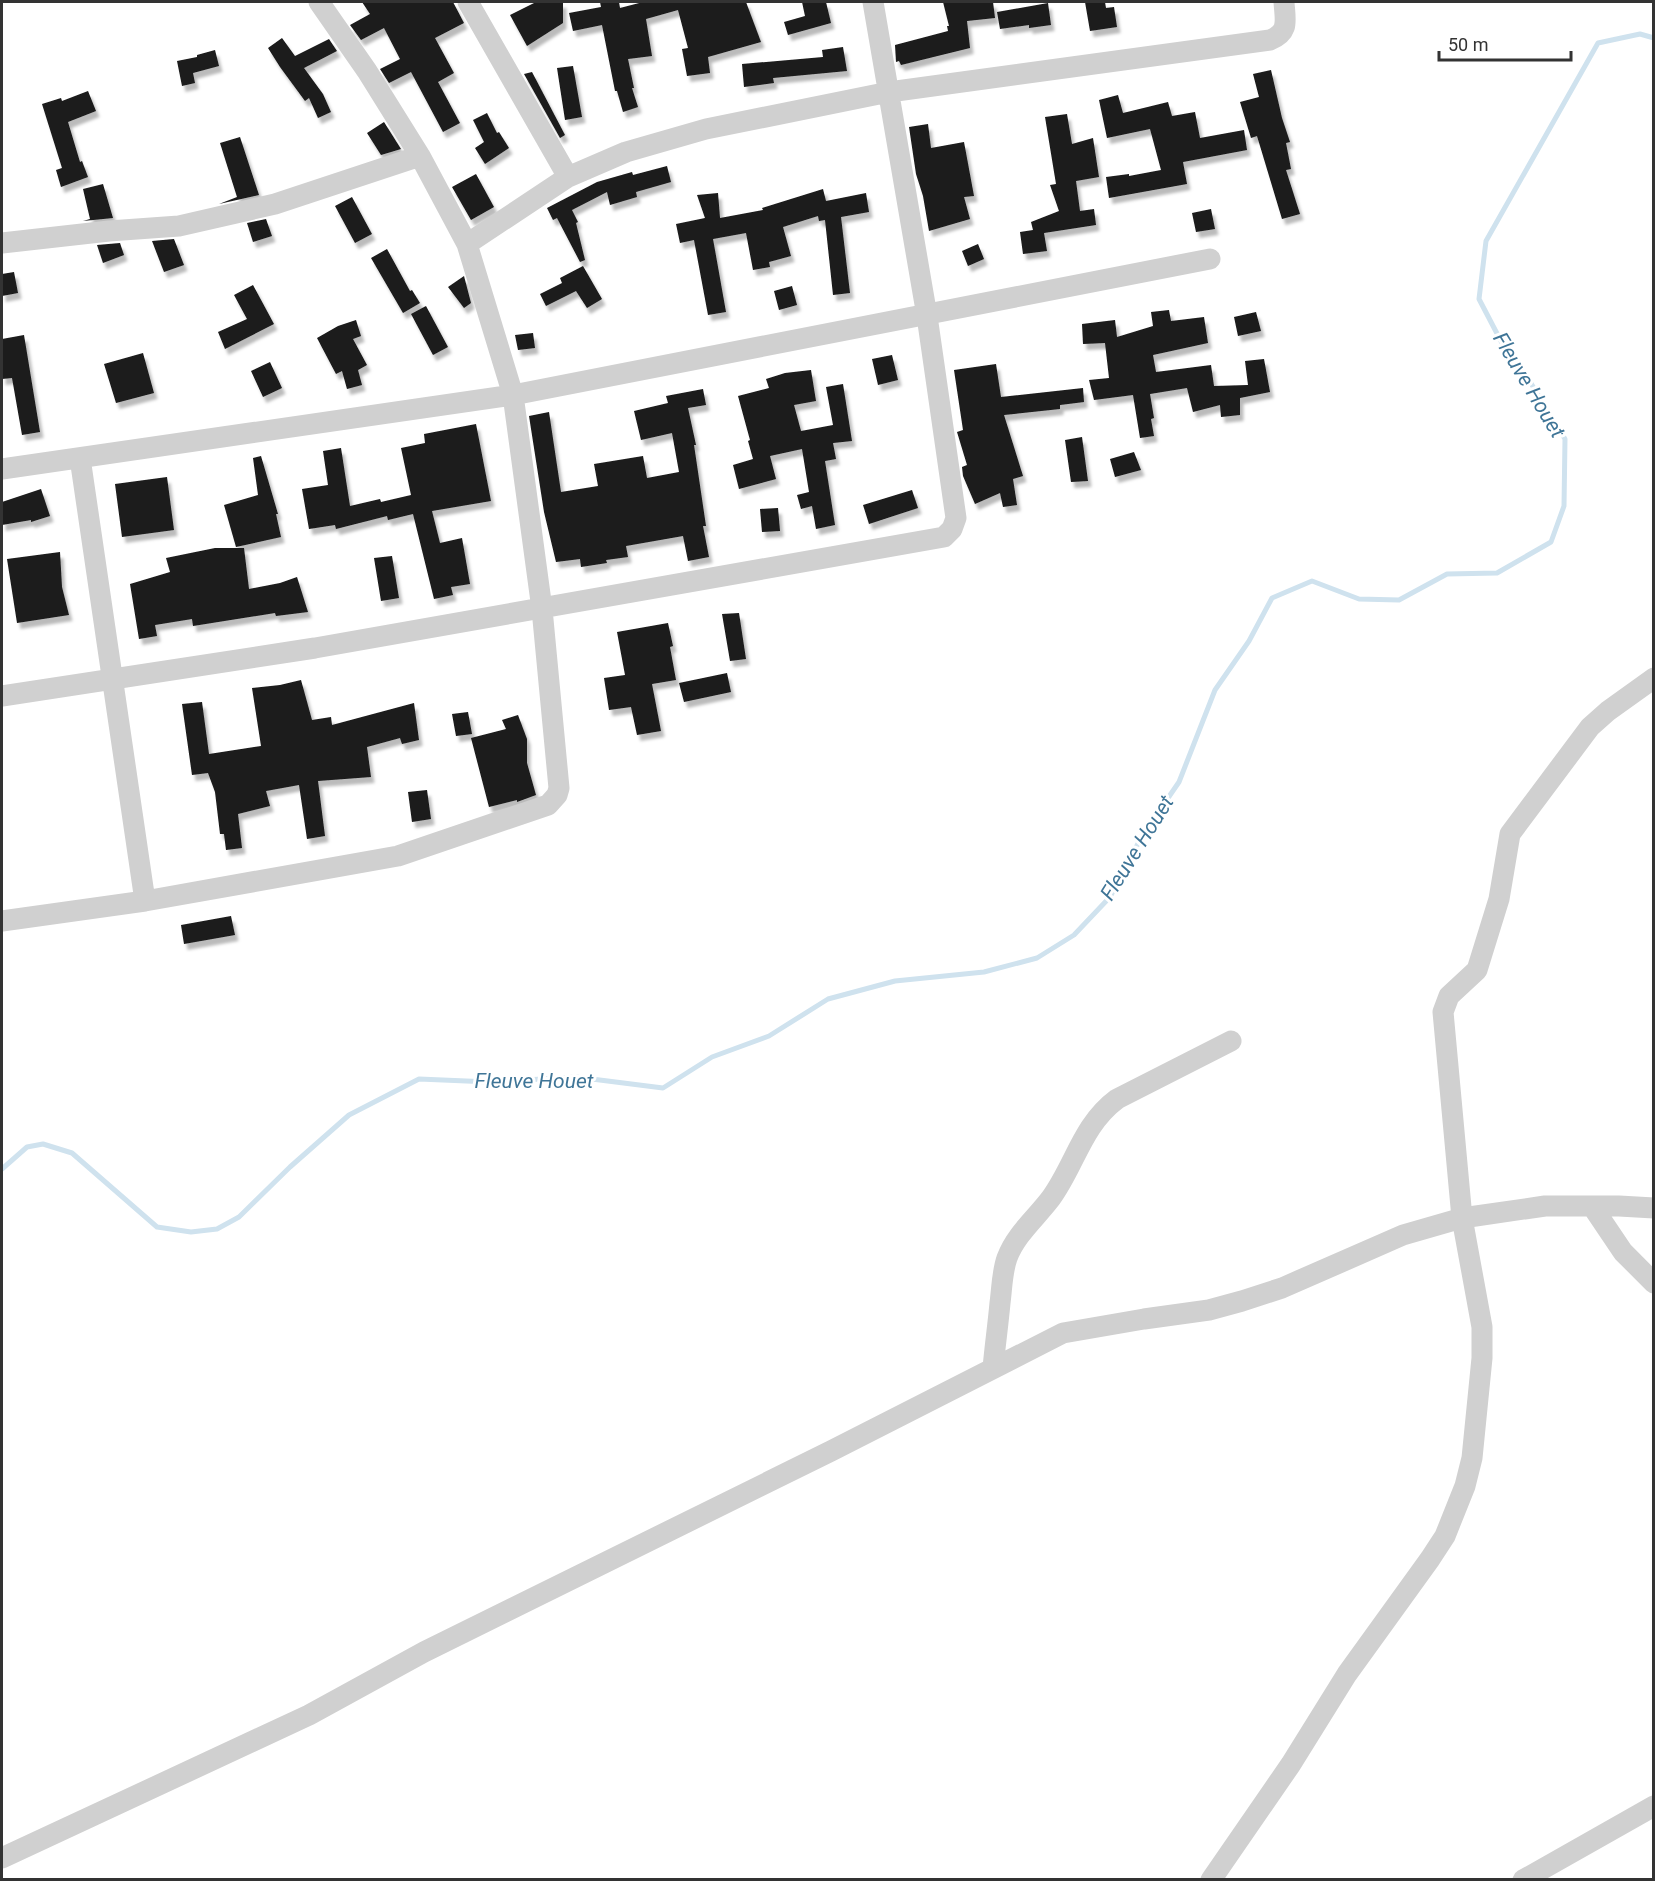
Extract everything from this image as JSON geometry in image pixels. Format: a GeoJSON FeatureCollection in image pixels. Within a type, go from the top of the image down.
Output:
{"type":"FeatureCollection","features":[{"type":"Feature","properties":{"kind":"street"},"geometry":{"type":"LineString","coordinates":[[2,921],[145,901],[398,856],[548,805],[557,795],[559,788],[542,609],[513,395],[467,244],[420,156],[367,70],[319,2]]}},
{"type":"Feature","properties":{"kind":"street"},"geometry":{"type":"LineString","coordinates":[[468,2],[568,177]]}},
{"type":"Feature","properties":{"kind":"street"},"geometry":{"type":"LineString","coordinates":[[2,696],[315,648],[944,537],[952,530],[956,518],[927,316],[873,2]]}},
{"type":"Feature","properties":{"kind":"street"},"geometry":{"type":"LineString","coordinates":[[467,244],[568,177],[626,152],[706,129],[889,92],[1270,40],[1283,33],[1284,2]]}},
{"type":"Feature","properties":{"kind":"street"},"geometry":{"type":"LineString","coordinates":[[2,243],[179,226],[275,204],[420,156]]}},
{"type":"Feature","properties":{"kind":"street"},"geometry":{"type":"LineString","coordinates":[[2,469],[513,395],[1210,259]]}},
{"type":"Feature","properties":{"kind":"street"},"geometry":{"type":"LineString","coordinates":[[80,458],[145,901]]}},
{"type":"Feature","properties":{"kind":"street"},"geometry":{"type":"LineString","coordinates":[[1211,1880],[1291,1764],[1347,1674],[1445,1536],[1465,1486],[1472,1458],[1482,1358],[1482,1327],[1462,1218],[1443,1012],[1449,996],[1477,970],[1499,899],[1510,834],[1590,727],[1653,678]]}},
{"type":"Feature","properties":{"kind":"street"},"geometry":{"type":"LineString","coordinates":[[993,1368],[1007,1258],[1013,1244],[1063,1178],[1091,1124],[1104,1108],[1117,1099],[1231,1041]]}},
{"type":"Feature","properties":{"kind":"street"},"geometry":{"type":"LineString","coordinates":[[2,1858],[309,1715],[424,1652],[831,1451],[1063,1333],[1209,1310],[1242,1301],[1282,1288],[1403,1235],[1462,1218],[1545,1206],[1653,1208]]}},
{"type":"Feature","properties":{"kind":"street"},"geometry":{"type":"LineString","coordinates":[[1592,1206],[1623,1252],[1653,1283]]}},
{"type":"Feature","properties":{"kind":"street"},"geometry":{"type":"LineString","coordinates":[[1523,1880],[1653,1806]]}},
{"type":"Feature","properties":{"kind":"building"},"geometry":{"type":"Polygon","coordinates":[[[362,2],[453,2],[464,23],[435,38],[454,73],[438,82],[460,123],[443,132],[411,72],[389,83],[380,69],[400,59],[384,28],[361,40],[350,25],[370,14],[362,2]]]}},
{"type":"Feature","properties":{"kind":"building"},"geometry":{"type":"Polygon","coordinates":[[[536,2],[563,2],[563,23],[527,46],[510,15],[536,2]]]}},
{"type":"Feature","properties":{"kind":"building"},"geometry":{"type":"Polygon","coordinates":[[[600,2],[619,2],[620,8],[643,2],[746,2],[761,42],[708,57],[710,73],[687,76],[682,49],[688,48],[678,10],[646,19],[652,56],[628,59],[634,88],[632,88],[638,107],[623,112],[617,91],[615,91],[602,25],[573,31],[569,13],[601,7],[600,2]]]}},
{"type":"Feature","properties":{"kind":"building"},"geometry":{"type":"Polygon","coordinates":[[[802,2],[826,2],[831,23],[788,35],[784,22],[805,16],[802,2]]]}},
{"type":"Feature","properties":{"kind":"building"},"geometry":{"type":"Polygon","coordinates":[[[943,2],[993,2],[995,18],[967,21],[970,48],[901,65],[899,61],[896,62],[895,45],[948,31],[947,26],[949,26],[943,2]]]}},
{"type":"Feature","properties":{"kind":"building"},"geometry":{"type":"Polygon","coordinates":[[[1085,2],[1105,2],[1106,8],[1114,7],[1117,27],[1090,31],[1085,2]]]}},
{"type":"Feature","properties":{"kind":"building"},"geometry":{"type":"Polygon","coordinates":[[[1048,3],[1051,25],[1000,29],[997,12],[1048,3]]]}},
{"type":"Feature","properties":{"kind":"building"},"geometry":{"type":"Polygon","coordinates":[[[282,38],[295,56],[329,39],[337,51],[304,68],[323,94],[331,112],[318,118],[309,98],[305,101],[280,67],[268,48],[282,38]]]}},
{"type":"Feature","properties":{"kind":"building"},"geometry":{"type":"Polygon","coordinates":[[[843,47],[847,71],[773,78],[774,83],[744,87],[742,64],[823,57],[822,50],[843,47]]]}},
{"type":"Feature","properties":{"kind":"building"},"geometry":{"type":"Polygon","coordinates":[[[215,50],[219,66],[193,73],[195,83],[182,86],[177,61],[215,50]]]}},
{"type":"Feature","properties":{"kind":"building"},"geometry":{"type":"Polygon","coordinates":[[[573,66],[582,117],[565,120],[557,68],[573,66]]]}},
{"type":"Feature","properties":{"kind":"building"},"geometry":{"type":"Polygon","coordinates":[[[1271,70],[1290,142],[1286,143],[1291,169],[1286,170],[1300,214],[1282,219],[1257,136],[1251,138],[1240,102],[1259,97],[1253,74],[1271,70]]]}},
{"type":"Feature","properties":{"kind":"building"},"geometry":{"type":"Polygon","coordinates":[[[532,72],[565,135],[560,138],[524,74],[532,72]]]}},
{"type":"Feature","properties":{"kind":"building"},"geometry":{"type":"Polygon","coordinates":[[[88,91],[96,111],[68,122],[80,162],[82,161],[88,177],[61,187],[56,170],[62,168],[42,104],[61,98],[62,101],[88,91]]]}},
{"type":"Feature","properties":{"kind":"building"},"geometry":{"type":"Polygon","coordinates":[[[1118,95],[1123,113],[1168,102],[1172,116],[1195,112],[1200,138],[1244,130],[1247,150],[1183,162],[1187,184],[1109,198],[1106,177],[1129,174],[1129,176],[1161,170],[1150,129],[1107,138],[1099,100],[1118,95]]]}},
{"type":"Feature","properties":{"kind":"building"},"geometry":{"type":"Polygon","coordinates":[[[487,113],[497,133],[499,132],[509,148],[485,164],[475,148],[484,142],[473,120],[487,113]]]}},
{"type":"Feature","properties":{"kind":"building"},"geometry":{"type":"Polygon","coordinates":[[[1067,114],[1072,144],[1093,138],[1099,177],[1076,181],[1080,211],[1094,209],[1096,225],[1044,233],[1047,251],[1023,254],[1020,232],[1033,230],[1031,222],[1059,211],[1050,185],[1056,184],[1045,117],[1067,114]]]}},
{"type":"Feature","properties":{"kind":"building"},"geometry":{"type":"Polygon","coordinates":[[[384,122],[401,149],[381,155],[367,133],[384,122]]]}},
{"type":"Feature","properties":{"kind":"building"},"geometry":{"type":"Polygon","coordinates":[[[928,124],[931,148],[964,142],[974,196],[964,197],[970,219],[929,231],[923,196],[916,174],[909,127],[928,124]]]}},
{"type":"Feature","properties":{"kind":"building"},"geometry":{"type":"Polygon","coordinates":[[[240,137],[259,195],[219,204],[237,197],[220,143],[240,137]]]}},
{"type":"Feature","properties":{"kind":"building"},"geometry":{"type":"Polygon","coordinates":[[[667,166],[671,182],[636,192],[637,197],[610,205],[607,192],[572,210],[578,222],[576,223],[585,260],[580,262],[557,218],[553,220],[547,208],[597,182],[632,172],[633,175],[667,166]]]}},
{"type":"Feature","properties":{"kind":"building"},"geometry":{"type":"Polygon","coordinates":[[[476,174],[494,207],[471,220],[452,187],[476,174]]]}},
{"type":"Feature","properties":{"kind":"building"},"geometry":{"type":"Polygon","coordinates":[[[103,184],[113,218],[83,221],[90,219],[83,189],[103,184]]]}},
{"type":"Feature","properties":{"kind":"building"},"geometry":{"type":"Polygon","coordinates":[[[823,189],[826,201],[866,193],[869,212],[841,217],[850,293],[833,295],[825,220],[819,221],[818,216],[783,227],[791,256],[769,262],[770,267],[753,270],[746,233],[713,239],[726,312],[708,315],[694,240],[680,243],[676,224],[705,218],[697,195],[718,193],[720,218],[763,210],[762,208],[823,189]]]}},
{"type":"Feature","properties":{"kind":"building"},"geometry":{"type":"Polygon","coordinates":[[[352,197],[372,234],[355,243],[335,206],[352,197]]]}},
{"type":"Feature","properties":{"kind":"building"},"geometry":{"type":"Polygon","coordinates":[[[1211,209],[1215,229],[1196,232],[1192,213],[1211,209]]]}},
{"type":"Feature","properties":{"kind":"building"},"geometry":{"type":"Polygon","coordinates":[[[266,219],[272,236],[253,242],[247,223],[266,219]]]}},
{"type":"Feature","properties":{"kind":"building"},"geometry":{"type":"Polygon","coordinates":[[[174,239],[184,265],[164,272],[152,241],[174,239]]]}},
{"type":"Feature","properties":{"kind":"building"},"geometry":{"type":"Polygon","coordinates":[[[120,243],[124,255],[103,263],[97,245],[120,243]]]}},
{"type":"Feature","properties":{"kind":"building"},"geometry":{"type":"Polygon","coordinates":[[[978,244],[984,259],[968,266],[962,251],[978,244]]]}},
{"type":"Feature","properties":{"kind":"building"},"geometry":{"type":"Polygon","coordinates":[[[387,249],[410,291],[412,290],[420,303],[403,313],[371,258],[387,249]]]}},
{"type":"Feature","properties":{"kind":"building"},"geometry":{"type":"Polygon","coordinates":[[[583,266],[602,299],[587,308],[576,291],[546,306],[540,294],[562,283],[560,278],[583,266]]]}},
{"type":"Feature","properties":{"kind":"building"},"geometry":{"type":"Polygon","coordinates":[[[14,272],[18,293],[2,296],[2,274],[14,272]]]}},
{"type":"Feature","properties":{"kind":"building"},"geometry":{"type":"Polygon","coordinates":[[[464,276],[471,303],[464,308],[448,287],[464,276]]]}},
{"type":"Feature","properties":{"kind":"building"},"geometry":{"type":"Polygon","coordinates":[[[253,285],[274,324],[225,349],[218,332],[247,319],[234,295],[253,285]]]}},
{"type":"Feature","properties":{"kind":"building"},"geometry":{"type":"Polygon","coordinates":[[[792,286],[797,305],[779,310],[774,291],[792,286]]]}},
{"type":"Feature","properties":{"kind":"building"},"geometry":{"type":"Polygon","coordinates":[[[426,306],[448,347],[433,355],[411,314],[426,306]]]}},
{"type":"Feature","properties":{"kind":"building"},"geometry":{"type":"Polygon","coordinates":[[[1169,310],[1171,321],[1204,317],[1208,343],[1153,355],[1156,372],[1211,365],[1214,386],[1248,385],[1245,361],[1264,359],[1270,392],[1240,398],[1240,415],[1221,417],[1220,405],[1193,412],[1187,388],[1150,394],[1154,436],[1140,438],[1133,395],[1094,400],[1089,380],[1109,378],[1105,343],[1083,344],[1082,324],[1115,320],[1117,337],[1153,326],[1151,312],[1169,310]]]}},
{"type":"Feature","properties":{"kind":"building"},"geometry":{"type":"Polygon","coordinates":[[[1256,312],[1261,331],[1238,336],[1234,317],[1256,312]]]}},
{"type":"Feature","properties":{"kind":"building"},"geometry":{"type":"Polygon","coordinates":[[[356,320],[361,336],[353,339],[367,365],[358,370],[362,385],[347,389],[342,371],[336,374],[317,338],[338,326],[356,320]]]}},
{"type":"Feature","properties":{"kind":"building"},"geometry":{"type":"Polygon","coordinates":[[[533,333],[535,348],[518,350],[515,335],[533,333]]]}},
{"type":"Feature","properties":{"kind":"building"},"geometry":{"type":"Polygon","coordinates":[[[24,335],[40,432],[22,435],[12,378],[2,379],[2,339],[24,335]]]}},
{"type":"Feature","properties":{"kind":"building"},"geometry":{"type":"Polygon","coordinates":[[[143,353],[154,393],[116,403],[104,364],[143,353]]]}},
{"type":"Feature","properties":{"kind":"building"},"geometry":{"type":"Polygon","coordinates":[[[892,355],[898,380],[878,385],[872,359],[892,355]]]}},
{"type":"Feature","properties":{"kind":"building"},"geometry":{"type":"Polygon","coordinates":[[[270,362],[282,388],[263,397],[251,371],[270,362]]]}},
{"type":"Feature","properties":{"kind":"building"},"geometry":{"type":"Polygon","coordinates":[[[996,364],[1001,397],[1083,388],[1084,402],[1060,405],[1060,409],[1004,415],[1023,476],[1013,479],[1017,505],[1003,507],[1000,493],[975,504],[963,476],[962,467],[967,465],[957,432],[963,430],[954,370],[996,364]]]}},
{"type":"Feature","properties":{"kind":"building"},"geometry":{"type":"Polygon","coordinates":[[[811,370],[816,401],[794,405],[801,431],[833,425],[826,387],[843,384],[852,441],[833,443],[836,459],[825,461],[835,525],[816,529],[812,506],[801,509],[797,495],[809,492],[802,449],[770,456],[776,479],[739,489],[733,465],[753,459],[738,396],[769,388],[766,379],[785,373],[811,370]]]}},
{"type":"Feature","properties":{"kind":"building"},"geometry":{"type":"Polygon","coordinates":[[[703,389],[706,405],[688,408],[696,445],[694,445],[706,526],[703,526],[709,557],[688,561],[683,536],[626,546],[628,557],[606,560],[607,563],[581,567],[580,559],[556,562],[544,512],[529,416],[549,412],[561,492],[598,486],[594,464],[643,456],[647,478],[679,472],[672,433],[641,440],[634,411],[668,403],[666,396],[703,389]]]}},
{"type":"Feature","properties":{"kind":"building"},"geometry":{"type":"Polygon","coordinates":[[[476,424],[491,501],[432,511],[440,543],[462,538],[470,584],[451,587],[453,595],[434,599],[413,514],[388,520],[387,516],[336,529],[335,525],[309,529],[302,489],[328,485],[323,451],[341,448],[350,506],[380,499],[381,502],[411,495],[401,448],[425,443],[424,434],[476,424]]]}},
{"type":"Feature","properties":{"kind":"building"},"geometry":{"type":"Polygon","coordinates":[[[1082,437],[1088,481],[1071,482],[1065,440],[1082,437]]]}},
{"type":"Feature","properties":{"kind":"building"},"geometry":{"type":"Polygon","coordinates":[[[1134,452],[1141,470],[1115,477],[1110,459],[1134,452]]]}},
{"type":"Feature","properties":{"kind":"building"},"geometry":{"type":"Polygon","coordinates":[[[261,456],[278,514],[276,514],[281,537],[236,547],[224,505],[258,495],[253,458],[261,456]]]}},
{"type":"Feature","properties":{"kind":"building"},"geometry":{"type":"Polygon","coordinates":[[[167,477],[174,530],[122,537],[115,484],[167,477]]]}},
{"type":"Feature","properties":{"kind":"building"},"geometry":{"type":"Polygon","coordinates":[[[41,489],[50,516],[31,522],[31,520],[2,525],[2,502],[41,489]]]}},
{"type":"Feature","properties":{"kind":"building"},"geometry":{"type":"Polygon","coordinates":[[[912,490],[918,508],[869,524],[863,505],[912,490]]]}},
{"type":"Feature","properties":{"kind":"building"},"geometry":{"type":"Polygon","coordinates":[[[778,508],[780,531],[762,532],[760,509],[778,508]]]}},
{"type":"Feature","properties":{"kind":"building"},"geometry":{"type":"Polygon","coordinates":[[[215,548],[244,548],[249,589],[297,577],[308,612],[276,616],[275,613],[193,626],[192,619],[155,625],[157,636],[139,639],[130,584],[170,572],[166,558],[215,548]]]}},
{"type":"Feature","properties":{"kind":"building"},"geometry":{"type":"Polygon","coordinates":[[[60,552],[62,587],[69,615],[17,623],[7,559],[60,552]]]}},
{"type":"Feature","properties":{"kind":"building"},"geometry":{"type":"Polygon","coordinates":[[[392,556],[399,598],[381,601],[374,558],[392,556]]]}},
{"type":"Feature","properties":{"kind":"building"},"geometry":{"type":"Polygon","coordinates":[[[739,613],[746,659],[730,661],[722,614],[739,613]]]}},
{"type":"Feature","properties":{"kind":"building"},"geometry":{"type":"Polygon","coordinates":[[[668,623],[676,680],[652,684],[661,731],[637,735],[631,707],[609,710],[604,678],[625,675],[617,632],[668,623]]]}},
{"type":"Feature","properties":{"kind":"building"},"geometry":{"type":"Polygon","coordinates":[[[727,673],[731,692],[684,702],[679,683],[727,673]]]}},
{"type":"Feature","properties":{"kind":"building"},"geometry":{"type":"Polygon","coordinates":[[[301,680],[312,720],[331,717],[332,725],[414,703],[419,740],[402,744],[400,738],[367,747],[371,777],[318,781],[325,836],[307,839],[299,785],[266,791],[270,806],[238,814],[242,848],[226,850],[224,834],[220,834],[215,792],[208,773],[192,775],[182,704],[202,702],[209,754],[261,746],[252,688],[301,680]]]}},
{"type":"Feature","properties":{"kind":"building"},"geometry":{"type":"Polygon","coordinates":[[[468,712],[472,734],[456,736],[452,714],[468,712]]]}},
{"type":"Feature","properties":{"kind":"building"},"geometry":{"type":"Polygon","coordinates":[[[518,715],[527,739],[527,763],[536,795],[517,802],[517,800],[489,807],[471,738],[506,729],[502,720],[518,715]]]}},
{"type":"Feature","properties":{"kind":"building"},"geometry":{"type":"Polygon","coordinates":[[[427,790],[431,819],[412,822],[408,792],[427,790]]]}},
{"type":"Feature","properties":{"kind":"building"},"geometry":{"type":"Polygon","coordinates":[[[231,916],[235,935],[184,944],[181,925],[231,916]]]}},
{"type":"Feature","properties":{"kind":"waterway","name":"Fleuve Houet"},"geometry":{"type":"LineString","coordinates":[[2,1169],[27,1147],[43,1144],[72,1153],[157,1227],[191,1232],[217,1229],[239,1217],[290,1167],[349,1115],[419,1079],[490,1082],[576,1077],[663,1088],[712,1057],[769,1036],[828,999],[895,981],[984,972],[1037,958],[1074,935],[1110,897],[1142,836],[1179,782],[1215,690],[1249,641],[1272,598],[1312,581],[1359,599],[1399,600],[1447,574],[1497,573],[1551,542],[1564,506],[1565,439],[1529,380],[1503,345],[1479,299],[1486,241],[1598,43],[1640,34],[1654,38]]}}]}
